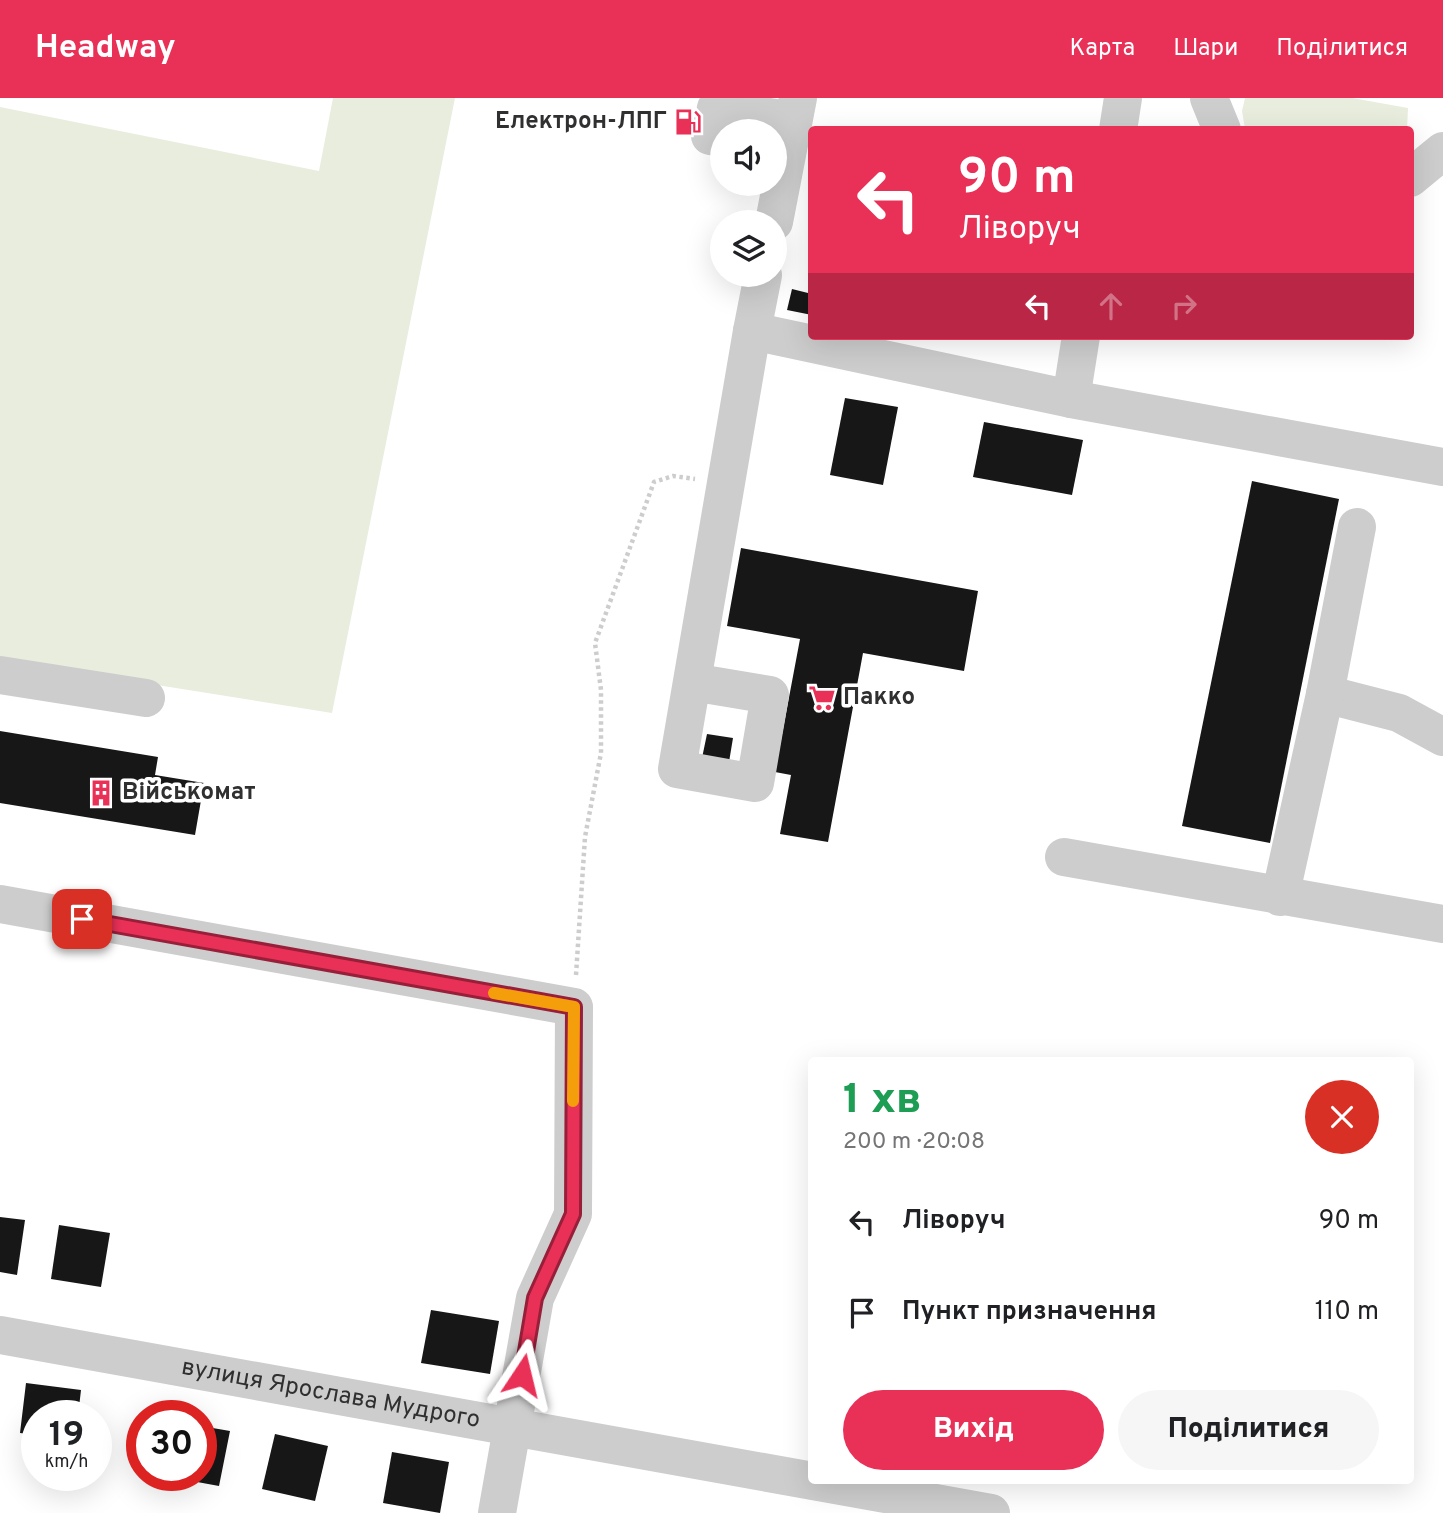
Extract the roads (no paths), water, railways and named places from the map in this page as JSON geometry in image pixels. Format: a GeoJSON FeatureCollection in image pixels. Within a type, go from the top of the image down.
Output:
{"type":"FeatureCollection","features":[{"type":"Feature","properties":{"kind":"street"},"geometry":{"type":"LineString","coordinates":[[1119,126],[1123,98]]}},
{"type":"Feature","properties":{"kind":"street"},"geometry":{"type":"LineString","coordinates":[[1209,98],[1220,126]]}},
{"type":"Feature","properties":{"kind":"street"},"geometry":{"type":"LineString","coordinates":[[714,119],[716,108],[754,119]]}},
{"type":"Feature","properties":{"kind":"street"},"geometry":{"type":"LineString","coordinates":[[776,210],[789,129]]}},
{"type":"Feature","properties":{"kind":"street"},"geometry":{"type":"LineString","coordinates":[[1414,175],[1443,151]]}},
{"type":"Feature","properties":{"kind":"street"},"geometry":{"type":"LineString","coordinates":[[692,682],[761,287]]}},
{"type":"Feature","properties":{"kind":"street"},"geometry":{"type":"LineString","coordinates":[[752,331],[1071,399],[1443,467]]}},
{"type":"Feature","properties":{"kind":"street"},"geometry":{"type":"LineString","coordinates":[[1071,399],[1080,340]]}},
{"type":"Feature","properties":{"kind":"street"},"geometry":{"type":"LineString","coordinates":[[1280,897],[1325,694],[1357,527]]}},
{"type":"Feature","properties":{"kind":"street"},"geometry":{"type":"LineString","coordinates":[[0,675],[146,698]]}},
{"type":"Feature","properties":{"kind":"street"},"geometry":{"type":"LineString","coordinates":[[1325,694],[1399,713],[1443,737]]}},
{"type":"Feature","properties":{"kind":"street"},"geometry":{"type":"LineString","coordinates":[[1064,857],[1443,924]]}},
{"type":"Feature","properties":{"kind":"street"},"geometry":{"type":"LineString","coordinates":[[0,904],[574,1007],[573,1214],[535,1298],[497,1513]]}},
{"type":"Feature","properties":{"kind":"street","name":"вулиця Ярослава Мудрого"},"geometry":{"type":"LineString","coordinates":[[0,1335],[808,1480]]}},
{"type":"Feature","properties":{"kind":"street","name":"вулиця Ярослава Мудрого"},"geometry":{"type":"LineString","coordinates":[[830,1484],[991,1513]]}},
{"type":"Feature","properties":{"kind":"place","name":"Електрон-ЛПГ"},"geometry":{"type":"Point","coordinates":[688,122]}},
{"type":"Feature","properties":{"kind":"place","name":"Пакко"},"geometry":{"type":"Point","coordinates":[822,698]}},
{"type":"Feature","properties":{"kind":"place","name":"Військомат"},"geometry":{"type":"Point","coordinates":[101,793]}}]}
